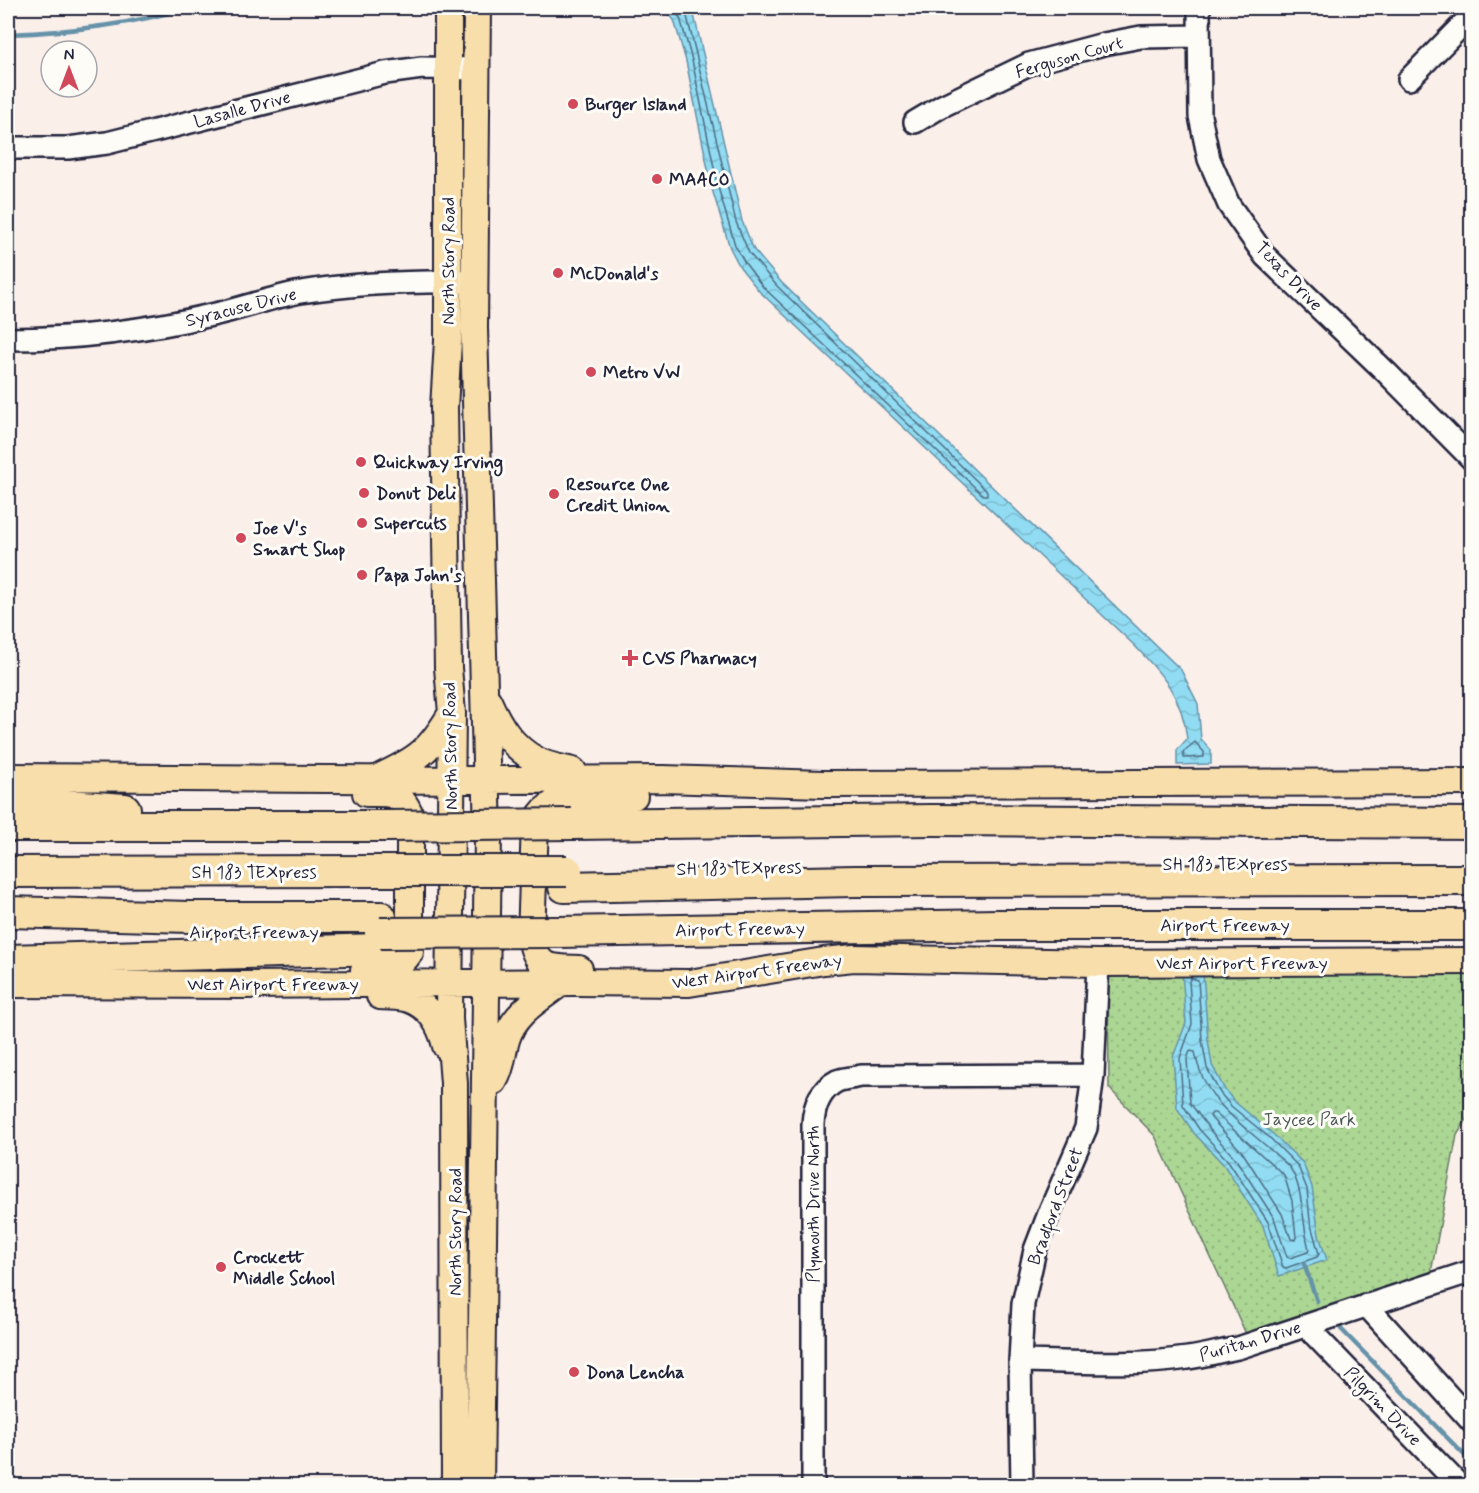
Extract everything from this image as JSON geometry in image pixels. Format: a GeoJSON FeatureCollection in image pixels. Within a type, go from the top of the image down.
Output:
{"type":"FeatureCollection","features":[{"type":"Feature","properties":{"kind":"highway"},"geometry":{"type":"LineString","coordinates":[[8,801],[114,807],[235,826]]}},
{"type":"Feature","properties":{"kind":"highway"},"geometry":{"type":"LineString","coordinates":[[8,826],[387,826],[921,820],[1472,823]]}},
{"type":"Feature","properties":{"kind":"highway","name":"SH 183 TEXpress"},"geometry":{"type":"LineString","coordinates":[[565,879],[890,865],[1472,865]]}},
{"type":"Feature","properties":{"kind":"highway","name":"SH 183 TEXpress"},"geometry":{"type":"LineString","coordinates":[[8,872],[384,879],[1472,880]]}},
{"type":"Feature","properties":{"kind":"highway","name":"SH 183 TEXpress"},"geometry":{"type":"LineString","coordinates":[[8,887],[384,879]]}},
{"type":"Feature","properties":{"kind":"highway"},"geometry":{"type":"LineString","coordinates":[[8,912],[190,917],[380,933]]}},
{"type":"Feature","properties":{"kind":"highway","name":"Airport Freeway"},"geometry":{"type":"LineString","coordinates":[[8,931],[380,933],[999,925],[1472,925]]}},
{"type":"Feature","properties":{"kind":"highway"},"geometry":{"type":"LineString","coordinates":[[8,960],[380,933]]}},
{"type":"Feature","properties":{"kind":"main road","name":"North Story Road"},"geometry":{"type":"LineString","coordinates":[[448,8],[448,341],[444,408],[448,668],[452,712],[449,1019],[453,1083],[455,1485]]}},
{"type":"Feature","properties":{"kind":"main road","name":"North Story Road"},"geometry":{"type":"LineString","coordinates":[[477,8],[474,328],[486,694],[488,833],[488,982],[480,1485]]}},
{"type":"Feature","properties":{"kind":"main road"},"geometry":{"type":"LineString","coordinates":[[447,588],[459,591],[463,600],[468,680],[485,726]]}},
{"type":"Feature","properties":{"kind":"main road"},"geometry":{"type":"LineString","coordinates":[[486,694],[496,719],[511,742],[537,761],[605,779]]}},
{"type":"Feature","properties":{"kind":"main road"},"geometry":{"type":"LineString","coordinates":[[376,779],[408,765],[421,755],[440,732],[452,712]]}},
{"type":"Feature","properties":{"kind":"main road"},"geometry":{"type":"LineString","coordinates":[[8,777],[605,779],[823,784],[1472,782]]}},
{"type":"Feature","properties":{"kind":"main road"},"geometry":{"type":"LineString","coordinates":[[206,778],[236,792],[393,793],[404,802],[410,815],[410,952],[404,962],[392,969],[238,973],[207,984]]}},
{"type":"Feature","properties":{"kind":"main road"},"geometry":{"type":"LineString","coordinates":[[685,780],[656,795],[560,799],[545,810],[535,822],[531,938],[534,953],[542,963],[552,968],[686,972],[710,979]]}},
{"type":"Feature","properties":{"kind":"main road","name":"West Airport Freeway"},"geometry":{"type":"LineString","coordinates":[[8,984],[689,983],[854,958],[1098,963],[1472,962]]}},
{"type":"Feature","properties":{"kind":"main road"},"geometry":{"type":"LineString","coordinates":[[486,1097],[501,1069],[505,1042],[518,1015],[562,982]]}},
{"type":"Feature","properties":{"kind":"main road"},"geometry":{"type":"LineString","coordinates":[[207,984],[239,994],[407,998],[419,1004],[438,1023],[444,1038],[453,1083]]}},
{"type":"Feature","properties":{"kind":"street","name":"Texas Drive"},"geometry":{"type":"LineString","coordinates":[[1199,8],[1200,116],[1209,159],[1230,205],[1265,256],[1387,373],[1472,459]]}},
{"type":"Feature","properties":{"kind":"street"},"geometry":{"type":"LineString","coordinates":[[1409,79],[1472,15],[1463,8]]}},
{"type":"Feature","properties":{"kind":"street","name":"Ferguson Court"},"geometry":{"type":"LineString","coordinates":[[915,122],[942,106],[1029,64],[1104,44],[1141,37],[1199,36]]}},
{"type":"Feature","properties":{"kind":"street","name":"Lasalle Drive"},"geometry":{"type":"LineString","coordinates":[[8,148],[68,148],[107,143],[362,78],[422,68],[476,69]]}},
{"type":"Feature","properties":{"kind":"street","name":"Syracuse Drive"},"geometry":{"type":"LineString","coordinates":[[8,339],[101,334],[168,325],[297,293],[329,288],[474,282]]}},
{"type":"Feature","properties":{"kind":"street","name":"Bradford Street"},"geometry":{"type":"LineString","coordinates":[[1022,1485],[1020,1361],[1023,1304],[1028,1276],[1050,1211],[1086,1128],[1093,1075],[1098,963]]}},
{"type":"Feature","properties":{"kind":"street","name":"Plymouth Drive North"},"geometry":{"type":"LineString","coordinates":[[813,1485],[813,1109],[821,1095],[838,1081],[861,1076],[1093,1075]]}},
{"type":"Feature","properties":{"kind":"street","name":"Puritan Drive"},"geometry":{"type":"LineString","coordinates":[[1020,1361],[1119,1362],[1186,1359],[1238,1348],[1472,1271]]}},
{"type":"Feature","properties":{"kind":"street"},"geometry":{"type":"LineString","coordinates":[[1366,1305],[1472,1422]]}},
{"type":"Feature","properties":{"kind":"street","name":"Pilgrim Drive"},"geometry":{"type":"LineString","coordinates":[[1306,1326],[1460,1485]]}},
{"type":"Feature","properties":{"kind":"green space","name":"Jaycee Park"},"geometry":{"type":"Polygon","coordinates":[[[1108,972],[1471,972],[1471,1113],[1457,1135],[1431,1273],[1247,1336],[1155,1136],[1109,1088],[1108,972]]]}},
{"type":"Feature","properties":{"kind":"water"},"geometry":{"type":"Polygon","coordinates":[[[664,8],[690,8],[694,15],[742,221],[754,250],[781,282],[1181,670],[1198,704],[1201,739],[1211,750],[1211,764],[1177,765],[1177,750],[1187,739],[1181,711],[1170,687],[1134,645],[759,291],[740,267],[730,248],[712,189],[686,61],[674,20],[664,8]]]}},
{"type":"Feature","properties":{"kind":"water"},"geometry":{"type":"Polygon","coordinates":[[[1182,972],[1203,972],[1212,1065],[1225,1090],[1235,1102],[1303,1163],[1312,1187],[1319,1235],[1327,1260],[1279,1276],[1263,1226],[1224,1165],[1194,1133],[1177,1108],[1173,1057],[1186,1023],[1182,972]]]}},
{"type":"Feature","properties":{"kind":"waterway"},"geometry":{"type":"LineString","coordinates":[[8,34],[98,27],[186,8]]}},
{"type":"Feature","properties":{"kind":"waterway"},"geometry":{"type":"LineString","coordinates":[[1304,1264],[1317,1301]]}},
{"type":"Feature","properties":{"kind":"waterway"},"geometry":{"type":"LineString","coordinates":[[1341,1329],[1472,1463]]}},
{"type":"Feature","properties":{"kind":"place","name":"Burger Island"},"geometry":{"type":"Point","coordinates":[573,104]}},
{"type":"Feature","properties":{"kind":"place","name":"MAACO"},"geometry":{"type":"Point","coordinates":[657,179]}},
{"type":"Feature","properties":{"kind":"place","name":"McDonald's"},"geometry":{"type":"Point","coordinates":[558,273]}},
{"type":"Feature","properties":{"kind":"place","name":"Metro VW"},"geometry":{"type":"Point","coordinates":[591,372]}},
{"type":"Feature","properties":{"kind":"place","name":"Quickway Irving"},"geometry":{"type":"Point","coordinates":[361,462]}},
{"type":"Feature","properties":{"kind":"place","name":"Donut Deli"},"geometry":{"type":"Point","coordinates":[364,493]}},
{"type":"Feature","properties":{"kind":"place","name":"Resource One Credit Union"},"geometry":{"type":"Point","coordinates":[554,494]}},
{"type":"Feature","properties":{"kind":"place","name":"Supercuts"},"geometry":{"type":"Point","coordinates":[362,523]}},
{"type":"Feature","properties":{"kind":"place","name":"Joe V's Smart Shop"},"geometry":{"type":"Point","coordinates":[241,538]}},
{"type":"Feature","properties":{"kind":"place","name":"Papa John's"},"geometry":{"type":"Point","coordinates":[362,575]}},
{"type":"Feature","properties":{"kind":"place","name":"CVS Pharmacy"},"geometry":{"type":"Point","coordinates":[630,658]}},
{"type":"Feature","properties":{"kind":"place","name":"Crockett Middle School"},"geometry":{"type":"Point","coordinates":[221,1267]}},
{"type":"Feature","properties":{"kind":"place","name":"Dona Lencha"},"geometry":{"type":"Point","coordinates":[574,1372]}}]}
